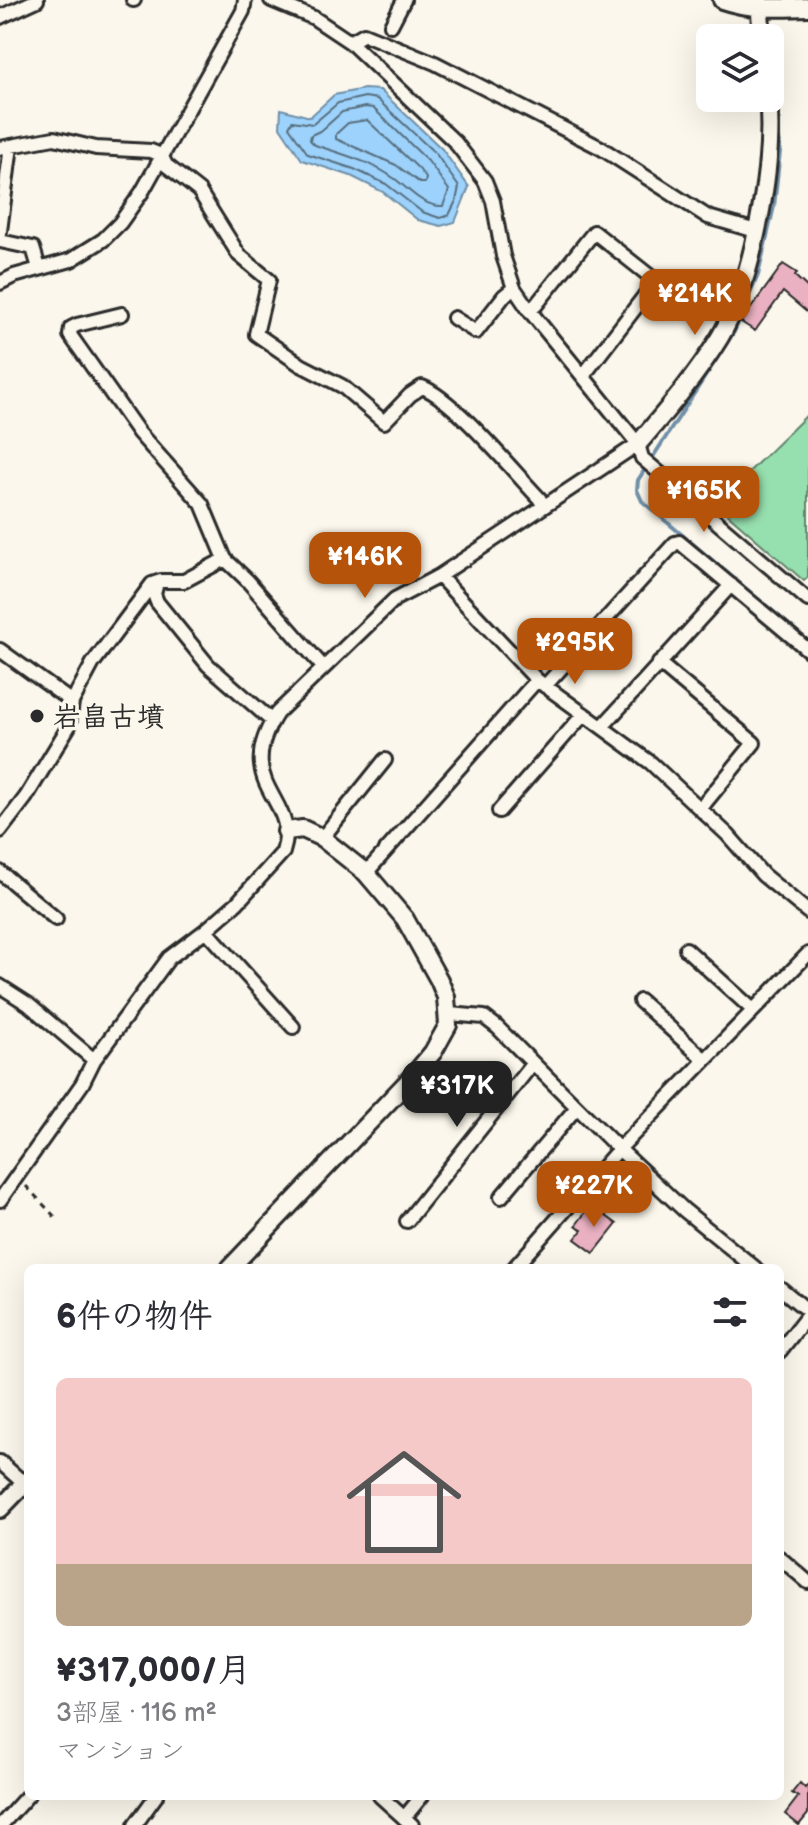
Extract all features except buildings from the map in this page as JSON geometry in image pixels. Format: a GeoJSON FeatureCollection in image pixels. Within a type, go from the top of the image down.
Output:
{"type":"FeatureCollection","features":[{"type":"Feature","properties":{"kind":"street"},"geometry":{"type":"LineString","coordinates":[[0,17],[37,0]]}},
{"type":"Feature","properties":{"kind":"street"},"geometry":{"type":"LineString","coordinates":[[0,283],[71,260],[103,240],[128,213],[243,11],[245,0]]}},
{"type":"Feature","properties":{"kind":"street"},"geometry":{"type":"LineString","coordinates":[[391,25],[404,0]]}},
{"type":"Feature","properties":{"kind":"street"},"geometry":{"type":"LineString","coordinates":[[722,0],[741,6],[808,7]]}},
{"type":"Feature","properties":{"kind":"street"},"geometry":{"type":"LineString","coordinates":[[278,1],[314,18],[350,42],[455,142],[485,181],[493,201],[503,256],[514,288],[638,444],[642,458],[808,600]]}},
{"type":"Feature","properties":{"kind":"street"},"geometry":{"type":"LineString","coordinates":[[759,4],[761,24]]}},
{"type":"Feature","properties":{"kind":"street"},"geometry":{"type":"LineString","coordinates":[[350,42],[364,34],[435,63],[601,148],[708,217],[756,231]]}},
{"type":"Feature","properties":{"kind":"street"},"geometry":{"type":"LineString","coordinates":[[0,1200],[82,1084],[94,1060],[169,958],[237,903],[283,852],[286,831],[282,815],[261,771],[261,743],[272,721],[323,667],[395,599],[439,576],[638,444],[673,403],[721,335],[739,292],[756,231],[766,171],[770,112]]}},
{"type":"Feature","properties":{"kind":"street"},"geometry":{"type":"LineString","coordinates":[[0,231],[5,147],[54,138],[82,146],[151,151],[161,155],[166,165],[199,191],[239,255],[269,280],[256,334],[301,365],[342,386],[384,422],[422,387],[433,391],[458,412],[543,505]]}},
{"type":"Feature","properties":{"kind":"street"},"geometry":{"type":"LineString","coordinates":[[529,310],[594,232],[656,281],[583,376]]}},
{"type":"Feature","properties":{"kind":"street"},"geometry":{"type":"LineString","coordinates":[[0,241],[33,248],[39,268]]}},
{"type":"Feature","properties":{"kind":"street"},"geometry":{"type":"LineString","coordinates":[[454,318],[476,332],[514,288]]}},
{"type":"Feature","properties":{"kind":"street"},"geometry":{"type":"LineString","coordinates":[[122,314],[77,325],[71,328],[70,335],[139,433],[202,504],[225,559],[323,667]]}},
{"type":"Feature","properties":{"kind":"street"},"geometry":{"type":"LineString","coordinates":[[366,873],[675,543],[679,542],[808,650]]}},
{"type":"Feature","properties":{"kind":"street"},"geometry":{"type":"LineString","coordinates":[[0,831],[26,797],[69,726],[72,702],[93,663],[152,584],[184,581],[225,559]]}},
{"type":"Feature","properties":{"kind":"street"},"geometry":{"type":"LineString","coordinates":[[439,576],[541,683],[651,763],[728,835],[763,875],[808,912]]}},
{"type":"Feature","properties":{"kind":"street"},"geometry":{"type":"LineString","coordinates":[[157,583],[154,594],[157,602],[208,665],[272,721]]}},
{"type":"Feature","properties":{"kind":"street"},"geometry":{"type":"LineString","coordinates":[[602,727],[731,585]]}},
{"type":"Feature","properties":{"kind":"street"},"geometry":{"type":"LineString","coordinates":[[0,650],[72,702]]}},
{"type":"Feature","properties":{"kind":"street"},"geometry":{"type":"LineString","coordinates":[[659,663],[754,743],[700,809]]}},
{"type":"Feature","properties":{"kind":"street"},"geometry":{"type":"LineString","coordinates":[[499,811],[584,714]]}},
{"type":"Feature","properties":{"kind":"street"},"geometry":{"type":"LineString","coordinates":[[322,838],[385,760]]}},
{"type":"Feature","properties":{"kind":"street"},"geometry":{"type":"LineString","coordinates":[[234,1264],[414,1075],[442,1039],[449,1014],[439,980],[405,919],[366,873],[322,838],[303,829],[286,831]]}},
{"type":"Feature","properties":{"kind":"street"},"geometry":{"type":"LineString","coordinates":[[0,872],[56,919]]}},
{"type":"Feature","properties":{"kind":"street"},"geometry":{"type":"LineString","coordinates":[[206,930],[293,1027]]}},
{"type":"Feature","properties":{"kind":"street"},"geometry":{"type":"LineString","coordinates":[[686,949],[753,1010]]}},
{"type":"Feature","properties":{"kind":"street"},"geometry":{"type":"LineString","coordinates":[[518,1264],[619,1149],[808,954]]}},
{"type":"Feature","properties":{"kind":"street"},"geometry":{"type":"LineString","coordinates":[[0,986],[28,1004],[94,1060]]}},
{"type":"Feature","properties":{"kind":"street"},"geometry":{"type":"LineString","coordinates":[[640,1001],[705,1060]]}},
{"type":"Feature","properties":{"kind":"street"},"geometry":{"type":"LineString","coordinates":[[449,1014],[484,1017],[497,1027],[684,1210],[750,1264]]}},
{"type":"Feature","properties":{"kind":"street"},"geometry":{"type":"LineString","coordinates":[[407,1221],[533,1063]]}},
{"type":"Feature","properties":{"kind":"street"},"geometry":{"type":"LineString","coordinates":[[501,1197],[577,1107]]}},
{"type":"Feature","properties":{"kind":"street"},"geometry":{"type":"LineString","coordinates":[[784,1292],[808,1313],[784,1346]]}},
{"type":"Feature","properties":{"kind":"street"},"geometry":{"type":"LineString","coordinates":[[0,1462],[24,1481]]}},
{"type":"Feature","properties":{"kind":"street"},"geometry":{"type":"LineString","coordinates":[[0,1509],[24,1486]]}},
{"type":"Feature","properties":{"kind":"street"},"geometry":{"type":"LineString","coordinates":[[784,1561],[808,1582]]}},
{"type":"Feature","properties":{"kind":"street"},"geometry":{"type":"LineString","coordinates":[[1,1825],[24,1799]]}},
{"type":"Feature","properties":{"kind":"street"},"geometry":{"type":"LineString","coordinates":[[135,1825],[153,1800]]}},
{"type":"Feature","properties":{"kind":"street"},"geometry":{"type":"LineString","coordinates":[[384,1800],[408,1821],[420,1800]]}},
{"type":"Feature","properties":{"kind":"path"},"geometry":{"type":"LineString","coordinates":[[17,1177],[56,1218]]}},
{"type":"Feature","properties":{"kind":"green space"},"geometry":{"type":"Polygon","coordinates":[[[808,414],[808,577],[804,581],[716,504],[808,414]]]}},
{"type":"Feature","properties":{"kind":"water"},"geometry":{"type":"Polygon","coordinates":[[[364,89],[380,90],[442,149],[469,187],[455,222],[441,226],[418,220],[383,192],[351,176],[302,160],[280,127],[281,109],[310,117],[334,95],[364,89]]]}},
{"type":"Feature","properties":{"kind":"waterway"},"geometry":{"type":"LineString","coordinates":[[777,112],[780,151],[774,206],[758,275],[734,332],[638,480],[637,490],[642,501],[808,641]]}},
{"type":"Feature","properties":{"kind":"place","name":"岩畠古墳"},"geometry":{"type":"Point","coordinates":[37,716]}}]}
